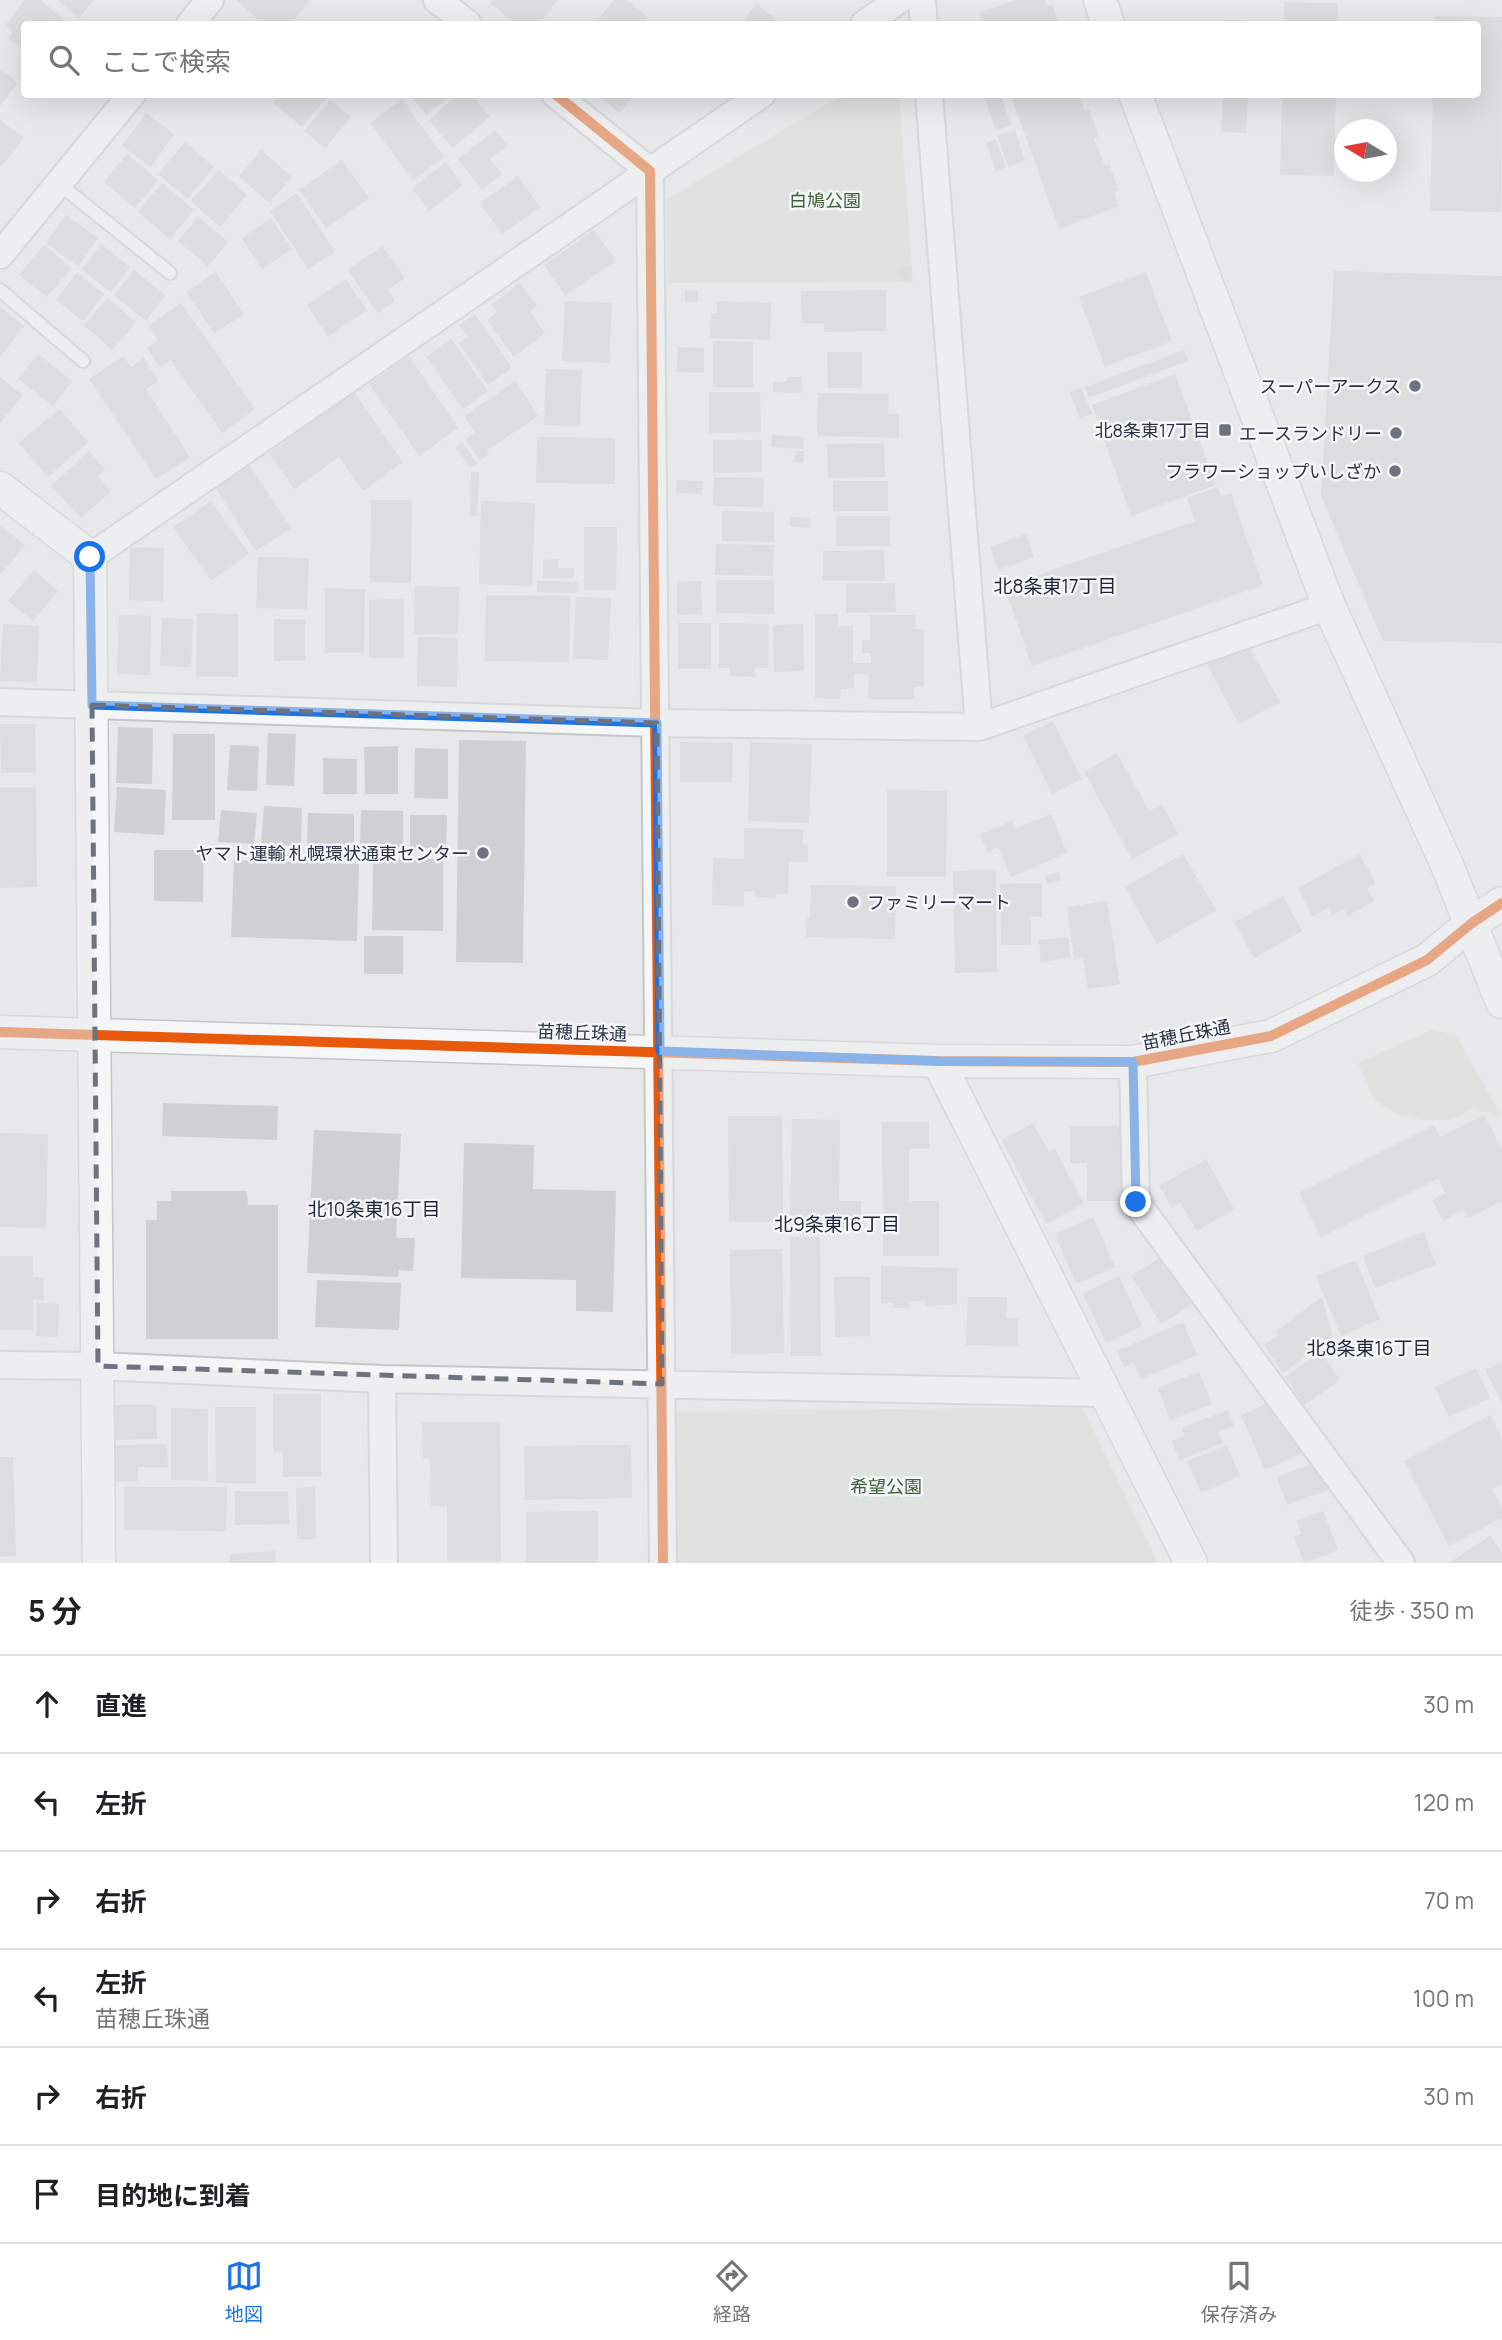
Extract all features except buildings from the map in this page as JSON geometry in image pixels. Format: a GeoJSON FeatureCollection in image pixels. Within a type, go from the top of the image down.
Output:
{"type":"FeatureCollection","features":[{"type":"Feature","properties":{"kind":"street"},"geometry":{"type":"LineString","coordinates":[[193,21],[211,0]]}},
{"type":"Feature","properties":{"kind":"street"},"geometry":{"type":"LineString","coordinates":[[437,0],[464,21]]}},
{"type":"Feature","properties":{"kind":"street"},"geometry":{"type":"LineString","coordinates":[[868,21],[900,0]]}},
{"type":"Feature","properties":{"kind":"street"},"geometry":{"type":"LineString","coordinates":[[922,0],[924,21]]}},
{"type":"Feature","properties":{"kind":"street"},"geometry":{"type":"LineString","coordinates":[[1100,0],[1107,21]]}},
{"type":"Feature","properties":{"kind":"street"},"geometry":{"type":"LineString","coordinates":[[0,255],[129,98]]}},
{"type":"Feature","properties":{"kind":"street"},"geometry":{"type":"LineString","coordinates":[[560,98],[650,171]]}},
{"type":"Feature","properties":{"kind":"street"},"geometry":{"type":"LineString","coordinates":[[90,557],[756,98]]}},
{"type":"Feature","properties":{"kind":"street"},"geometry":{"type":"LineString","coordinates":[[929,98],[979,727]]}},
{"type":"Feature","properties":{"kind":"street"},"geometry":{"type":"LineString","coordinates":[[1137,98],[1329,606],[1472,923],[1502,1002]]}},
{"type":"Feature","properties":{"kind":"street"},"geometry":{"type":"LineString","coordinates":[[650,171],[663,1563]]}},
{"type":"Feature","properties":{"kind":"street"},"geometry":{"type":"LineString","coordinates":[[0,488],[90,557]]}},
{"type":"Feature","properties":{"kind":"street"},"geometry":{"type":"LineString","coordinates":[[90,557],[99,1563]]}},
{"type":"Feature","properties":{"kind":"street"},"geometry":{"type":"LineString","coordinates":[[0,702],[657,723],[979,727],[1329,606]]}},
{"type":"Feature","properties":{"kind":"street","name":"苗穂丘珠通"},"geometry":{"type":"LineString","coordinates":[[0,1032],[939,1061],[1133,1062],[1271,1036],[1427,960],[1472,923],[1502,903]]}},
{"type":"Feature","properties":{"kind":"street"},"geometry":{"type":"LineString","coordinates":[[939,1061],[1191,1563]]}},
{"type":"Feature","properties":{"kind":"street"},"geometry":{"type":"LineString","coordinates":[[1133,1062],[1136,1202],[1401,1563]]}},
{"type":"Feature","properties":{"kind":"street"},"geometry":{"type":"LineString","coordinates":[[0,1364],[382,1379],[1104,1394]]}},
{"type":"Feature","properties":{"kind":"street"},"geometry":{"type":"LineString","coordinates":[[382,1379],[384,1563]]}},
{"type":"Feature","properties":{"kind":"lane"},"geometry":{"type":"LineString","coordinates":[[58,183],[170,273]]}},
{"type":"Feature","properties":{"kind":"lane"},"geometry":{"type":"LineString","coordinates":[[0,290],[83,361]]}},
{"type":"Feature","properties":{"kind":"highlighted area"},"geometry":{"type":"Polygon","coordinates":[[[92,705],[657,723],[662,1384],[98,1366],[92,705]]]}},
{"type":"Feature","properties":{"kind":"green space","name":"白鳩公園"},"geometry":{"type":"Polygon","coordinates":[[[837,98],[899,98],[913,282],[667,283],[667,199],[837,98]]]}},
{"type":"Feature","properties":{"kind":"green space"},"geometry":{"type":"Polygon","coordinates":[[[1432,1030],[1456,1035],[1502,1117],[1473,1109],[1451,1120],[1423,1120],[1399,1115],[1374,1100],[1358,1063],[1432,1030]]]}},
{"type":"Feature","properties":{"kind":"green space","name":"希望公園"},"geometry":{"type":"Polygon","coordinates":[[[1082,1407],[1158,1563],[677,1563],[673,1411],[1082,1407]]]}},
{"type":"Feature","properties":{"kind":"cycle path"},"geometry":{"type":"LineString","coordinates":[[560,98],[650,171],[663,1563]]}},
{"type":"Feature","properties":{"kind":"cycle path"},"geometry":{"type":"LineString","coordinates":[[0,1032],[938,1061],[1133,1062],[1271,1036],[1427,960],[1472,923],[1502,903]]}},
{"type":"Feature","properties":{"kind":"place","name":"スーパーアークス"},"geometry":{"type":"Point","coordinates":[1415,386]}},
{"type":"Feature","properties":{"kind":"place","name":"北8条東17丁目"},"geometry":{"type":"Point","coordinates":[1225,430]}},
{"type":"Feature","properties":{"kind":"place","name":"エースランドリー"},"geometry":{"type":"Point","coordinates":[1396,433]}},
{"type":"Feature","properties":{"kind":"place","name":"フラワーショップいしざか"},"geometry":{"type":"Point","coordinates":[1395,471]}},
{"type":"Feature","properties":{"kind":"place","name":"ヤマト運輸 札幌環状通東センター"},"geometry":{"type":"Point","coordinates":[483,853]}},
{"type":"Feature","properties":{"kind":"place","name":"ファミリーマート"},"geometry":{"type":"Point","coordinates":[853,902]}},
{"type":"Feature","properties":{"kind":"district","name":"北8条東17丁目"},"geometry":{"type":"Point","coordinates":[1055,586]}},
{"type":"Feature","properties":{"kind":"district","name":"北10条東16丁目"},"geometry":{"type":"Point","coordinates":[374,1209]}},
{"type":"Feature","properties":{"kind":"district","name":"北9条東16丁目"},"geometry":{"type":"Point","coordinates":[837,1224]}},
{"type":"Feature","properties":{"kind":"district","name":"北8条東16丁目"},"geometry":{"type":"Point","coordinates":[1369,1348]}},
{"type":"Feature","properties":{"kind":"route"},"geometry":{"type":"LineString","coordinates":[[90,557],[92,705],[657,723],[660,1051],[939,1061],[1133,1062],[1136,1202]]}}]}
